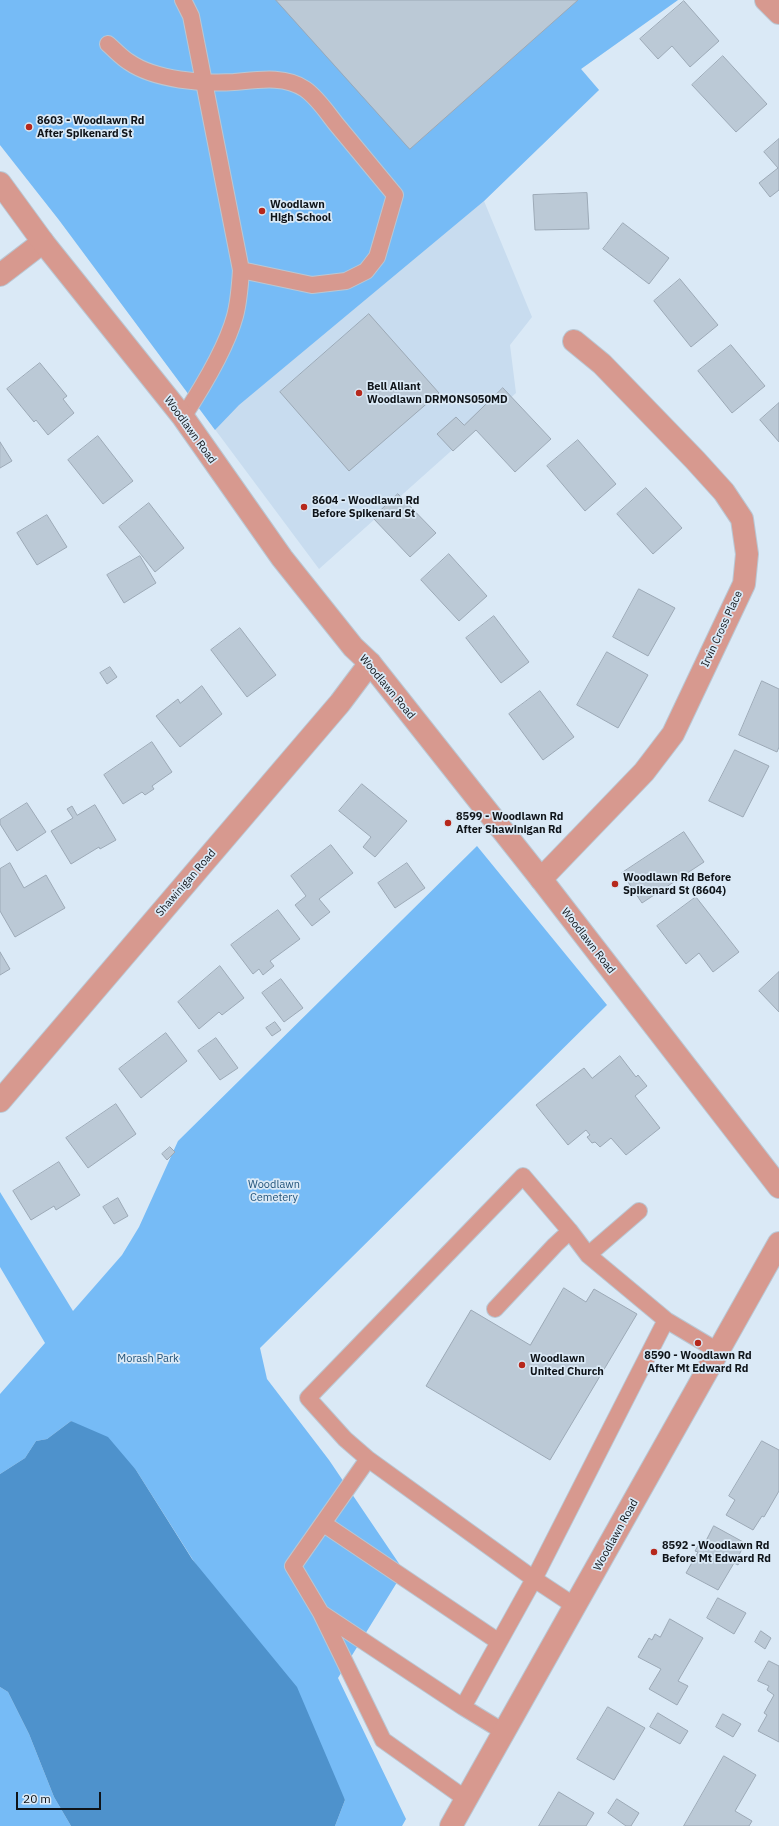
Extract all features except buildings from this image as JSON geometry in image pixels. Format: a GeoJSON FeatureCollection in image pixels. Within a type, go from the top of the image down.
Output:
{"type":"FeatureCollection","features":[{"type":"Feature","properties":{"kind":"street"},"geometry":{"type":"LineString","coordinates":[[766,0],[779,13]]}},
{"type":"Feature","properties":{"kind":"street","name":"Woodlawn Road"},"geometry":{"type":"LineString","coordinates":[[0,183],[43,242],[183,417],[282,558],[354,647],[370,663],[541,879],[779,1187]]}},
{"type":"Feature","properties":{"kind":"street"},"geometry":{"type":"LineString","coordinates":[[0,275],[43,242]]}},
{"type":"Feature","properties":{"kind":"street","name":"Irvin Cross Place"},"geometry":{"type":"LineString","coordinates":[[541,879],[644,772],[673,734],[744,584],[747,554],[742,519],[724,492],[602,364],[574,341]]}},
{"type":"Feature","properties":{"kind":"street","name":"Shawinigan Road"},"geometry":{"type":"LineString","coordinates":[[0,1101],[340,703],[370,663]]}},
{"type":"Feature","properties":{"kind":"street","name":"Woodlawn Road"},"geometry":{"type":"LineString","coordinates":[[451,1826],[779,1243]]}},
{"type":"Feature","properties":{"kind":"lane"},"geometry":{"type":"LineString","coordinates":[[183,0],[191,16],[241,270],[239,294],[230,331],[199,393],[183,417]]}},
{"type":"Feature","properties":{"kind":"lane"},"geometry":{"type":"LineString","coordinates":[[108,44],[129,62],[147,71],[173,78],[204,82],[234,82],[257,79],[282,80],[305,89],[320,104],[395,196],[377,257],[366,271],[346,281],[312,286],[241,270]]}},
{"type":"Feature","properties":{"kind":"lane"},"geometry":{"type":"LineString","coordinates":[[575,1606],[534,1579],[368,1459],[345,1439],[308,1398],[523,1176],[570,1231],[588,1255],[666,1320],[718,1351]]}},
{"type":"Feature","properties":{"kind":"lane"},"geometry":{"type":"LineString","coordinates":[[588,1255],[639,1211]]}},
{"type":"Feature","properties":{"kind":"lane"},"geometry":{"type":"LineString","coordinates":[[495,1310],[555,1245],[570,1231]]}},
{"type":"Feature","properties":{"kind":"lane"},"geometry":{"type":"LineString","coordinates":[[463,1707],[534,1579],[666,1320]]}},
{"type":"Feature","properties":{"kind":"lane"},"geometry":{"type":"LineString","coordinates":[[368,1459],[324,1524],[293,1566],[321,1613],[383,1740],[466,1799]]}},
{"type":"Feature","properties":{"kind":"lane"},"geometry":{"type":"LineString","coordinates":[[324,1524],[499,1642]]}},
{"type":"Feature","properties":{"kind":"lane"},"geometry":{"type":"LineString","coordinates":[[321,1613],[463,1707],[504,1732]]}},
{"type":"Feature","properties":{"kind":"shaded area","name":"Woodlawn High School"},"geometry":{"type":"Polygon","coordinates":[[[0,0],[678,0],[581,69],[599,90],[484,201],[532,317],[510,345],[516,393],[319,569],[59,220],[0,145],[0,0]]]}},
{"type":"Feature","properties":{"kind":"shaded area"},"geometry":{"type":"Polygon","coordinates":[[[71,1421],[108,1437],[136,1470],[192,1559],[297,1687],[345,1800],[335,1826],[71,1826],[54,1797],[29,1734],[8,1692],[0,1687],[0,1474],[25,1458],[36,1441],[47,1439],[71,1421]]]}},
{"type":"Feature","properties":{"kind":"green space","name":"Woodlawn High School"},"geometry":{"type":"Polygon","coordinates":[[[0,0],[678,0],[581,69],[599,90],[484,201],[239,405],[215,430],[59,220],[0,145],[0,0]]]}},
{"type":"Feature","properties":{"kind":"green space"},"geometry":{"type":"Polygon","coordinates":[[[477,846],[607,1005],[260,1348],[267,1379],[329,1460],[404,1571],[338,1678],[406,1819],[402,1826],[335,1826],[345,1800],[136,1470],[71,1421],[47,1439],[36,1441],[25,1458],[0,1474],[0,1394],[45,1343],[0,1267],[0,1192],[73,1311],[122,1255],[139,1227],[178,1141],[477,846]]]}},
{"type":"Feature","properties":{"kind":"green space"},"geometry":{"type":"Polygon","coordinates":[[[0,1687],[8,1692],[29,1734],[54,1797],[71,1826],[0,1826],[0,1687]]]}},
{"type":"Feature","properties":{"kind":"place","name":"8603 - Woodlawn Rd After Spikenard St"},"geometry":{"type":"Point","coordinates":[29,127]}},
{"type":"Feature","properties":{"kind":"place","name":"Woodlawn High School"},"geometry":{"type":"Point","coordinates":[262,211]}},
{"type":"Feature","properties":{"kind":"place","name":"Bell Aliant Woodlawn DRMONS050MD"},"geometry":{"type":"Point","coordinates":[359,393]}},
{"type":"Feature","properties":{"kind":"place","name":"8604 - Woodlawn Rd Before Spikenard St"},"geometry":{"type":"Point","coordinates":[304,507]}},
{"type":"Feature","properties":{"kind":"place","name":"8599 - Woodlawn Rd After Shawinigan Rd"},"geometry":{"type":"Point","coordinates":[448,823]}},
{"type":"Feature","properties":{"kind":"place","name":"Woodlawn Rd Before Spikenard St (8604)"},"geometry":{"type":"Point","coordinates":[615,884]}},
{"type":"Feature","properties":{"kind":"place","name":"8590 - Woodlawn Rd After Mt Edward Rd"},"geometry":{"type":"Point","coordinates":[698,1343]}},
{"type":"Feature","properties":{"kind":"place","name":"Woodlawn United Church"},"geometry":{"type":"Point","coordinates":[522,1365]}},
{"type":"Feature","properties":{"kind":"place","name":"8592 - Woodlawn Rd Before Mt Edward Rd"},"geometry":{"type":"Point","coordinates":[654,1552]}},
{"type":"Feature","properties":{"kind":"park label","name":"Woodlawn Cemetery"},"geometry":{"type":"Point","coordinates":[274,1191]}},
{"type":"Feature","properties":{"kind":"park label","name":"Morash Park"},"geometry":{"type":"Point","coordinates":[148,1359]}}]}
